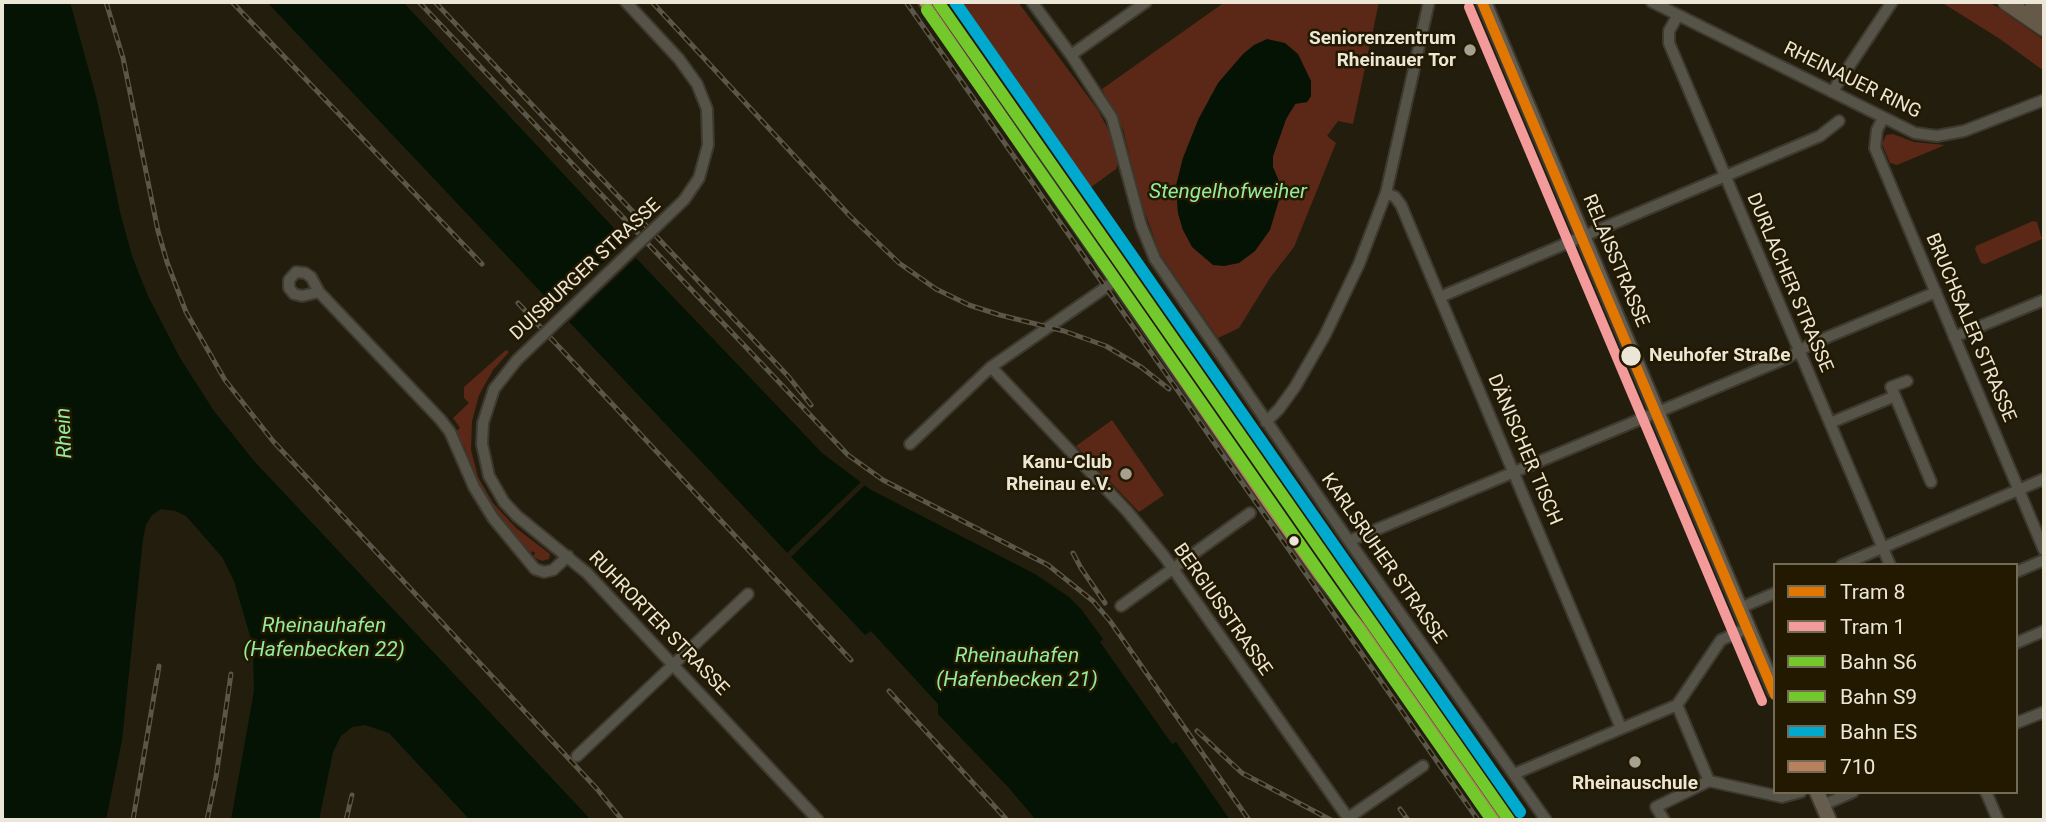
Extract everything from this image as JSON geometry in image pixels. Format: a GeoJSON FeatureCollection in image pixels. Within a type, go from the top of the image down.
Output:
{"type":"FeatureCollection","features":[{"type":"Feature","properties":{"kind":"highway"},"geometry":{"type":"LineString","coordinates":[[2006,2],[2044,27]]}},
{"type":"Feature","properties":{"kind":"highway"},"geometry":{"type":"LineString","coordinates":[[2033,2],[2044,9]]}},
{"type":"Feature","properties":{"kind":"main road","name":"RELAISSTRASSE"},"geometry":{"type":"LineString","coordinates":[[1484,2],[1773,688]]}},
{"type":"Feature","properties":{"kind":"main road"},"geometry":{"type":"LineString","coordinates":[[1820,799],[1829,820]]}},
{"type":"Feature","properties":{"kind":"street","name":"DUISBURGER STRASSE"},"geometry":{"type":"LineString","coordinates":[[568,556],[517,516],[500,496],[492,482],[484,455],[482,433],[485,413],[494,389],[517,360],[684,200],[699,178],[708,145],[709,120],[697,84],[680,59],[626,2]]}},
{"type":"Feature","properties":{"kind":"street"},"geometry":{"type":"LineString","coordinates":[[924,2],[1275,513],[1320,577],[1361,628],[1495,820]]}},
{"type":"Feature","properties":{"kind":"street","name":"KARLSRUHER STRASSE"},"geometry":{"type":"LineString","coordinates":[[1032,2],[1112,118],[1141,225],[1155,259],[1266,422],[1546,820]]}},
{"type":"Feature","properties":{"kind":"street"},"geometry":{"type":"LineString","coordinates":[[1071,55],[1146,2]]}},
{"type":"Feature","properties":{"kind":"street"},"geometry":{"type":"LineString","coordinates":[[1266,422],[1287,398],[1325,335],[1359,264],[1386,193],[1429,2]]}},
{"type":"Feature","properties":{"kind":"street","name":"RHEINAUER RING"},"geometry":{"type":"LineString","coordinates":[[1652,2],[1915,133],[1944,135],[1964,131],[2044,100]]}},
{"type":"Feature","properties":{"kind":"street"},"geometry":{"type":"LineString","coordinates":[[1832,92],[1892,2]]}},
{"type":"Feature","properties":{"kind":"street","name":"DURLACHER STRASSE"},"geometry":{"type":"LineString","coordinates":[[1678,15],[1669,31],[1669,43],[1888,563]]}},
{"type":"Feature","properties":{"kind":"street","name":"BRUCHSALER STRASSE"},"geometry":{"type":"LineString","coordinates":[[1883,118],[1877,130],[1875,148],[2044,550]]}},
{"type":"Feature","properties":{"kind":"street"},"geometry":{"type":"LineString","coordinates":[[1440,297],[1820,136],[1839,121]]}},
{"type":"Feature","properties":{"kind":"street","name":"DÄNISCHER TISCH"},"geometry":{"type":"LineString","coordinates":[[1386,193],[1395,197],[1401,205],[1621,728]]}},
{"type":"Feature","properties":{"kind":"street"},"geometry":{"type":"LineString","coordinates":[[910,444],[991,367],[1115,281]]}},
{"type":"Feature","properties":{"kind":"street","name":"RUHRORTER STRASSE"},"geometry":{"type":"LineString","coordinates":[[319,292],[440,419],[454,440],[474,486],[493,518],[535,569],[544,572],[553,570],[568,556],[674,664],[818,820]]}},
{"type":"Feature","properties":{"kind":"street"},"geometry":{"type":"LineString","coordinates":[[1349,541],[1787,358],[1936,292]]}},
{"type":"Feature","properties":{"kind":"street"},"geometry":{"type":"LineString","coordinates":[[1955,337],[2044,300]]}},
{"type":"Feature","properties":{"kind":"street","name":"BERGIUSSTRASSE"},"geometry":{"type":"LineString","coordinates":[[991,367],[1128,511],[1173,569],[1348,818],[1423,766]]}},
{"type":"Feature","properties":{"kind":"street"},"geometry":{"type":"LineString","coordinates":[[1907,380],[1891,387],[1931,482]]}},
{"type":"Feature","properties":{"kind":"street"},"geometry":{"type":"LineString","coordinates":[[1830,423],[1895,396]]}},
{"type":"Feature","properties":{"kind":"street"},"geometry":{"type":"LineString","coordinates":[[1847,563],[2044,479]]}},
{"type":"Feature","properties":{"kind":"street"},"geometry":{"type":"LineString","coordinates":[[1121,606],[1250,513]]}},
{"type":"Feature","properties":{"kind":"street"},"geometry":{"type":"LineString","coordinates":[[2018,571],[2044,561]]}},
{"type":"Feature","properties":{"kind":"street"},"geometry":{"type":"LineString","coordinates":[[577,756],[748,594]]}},
{"type":"Feature","properties":{"kind":"street"},"geometry":{"type":"LineString","coordinates":[[1740,608],[1773,594]]}},
{"type":"Feature","properties":{"kind":"street"},"geometry":{"type":"LineString","coordinates":[[1514,774],[1676,705],[1721,640],[1748,628]]}},
{"type":"Feature","properties":{"kind":"street"},"geometry":{"type":"LineString","coordinates":[[2018,642],[2044,631]]}},
{"type":"Feature","properties":{"kind":"street"},"geometry":{"type":"LineString","coordinates":[[1676,705],[1709,781]]}},
{"type":"Feature","properties":{"kind":"street"},"geometry":{"type":"LineString","coordinates":[[2018,722],[2044,712]]}},
{"type":"Feature","properties":{"kind":"street"},"geometry":{"type":"LineString","coordinates":[[1664,820],[1656,807],[1709,781],[1782,797],[1793,794]]}},
{"type":"Feature","properties":{"kind":"street"},"geometry":{"type":"LineString","coordinates":[[1820,799],[1844,794]]}},
{"type":"Feature","properties":{"kind":"street"},"geometry":{"type":"LineString","coordinates":[[1987,794],[1998,820]]}},
{"type":"Feature","properties":{"kind":"shaded area"},"geometry":{"type":"Polygon","coordinates":[[[959,2],[1018,2],[1098,110],[1120,160],[1116,169],[1090,188],[959,2]]]}},
{"type":"Feature","properties":{"kind":"shaded area"},"geometry":{"type":"Polygon","coordinates":[[[1225,2],[1379,2],[1353,124],[1338,121],[1327,136],[1336,143],[1294,247],[1270,278],[1239,328],[1218,338],[1160,254],[1140,199],[1123,129],[1102,89],[1225,2]],[[1311,81],[1199,118],[1183,158],[1176,186],[1178,213],[1183,230],[1273,167],[1273,156],[1286,119],[1296,103],[1307,102],[1311,96],[1311,81]]]}},
{"type":"Feature","properties":{"kind":"shaded area"},"geometry":{"type":"Polygon","coordinates":[[[1941,2],[1989,2],[1997,7],[2044,40],[2044,71],[2000,39],[1941,2]]]}},
{"type":"Feature","properties":{"kind":"shaded area"},"geometry":{"type":"Polygon","coordinates":[[[1893,134],[1914,142],[1945,145],[1897,165],[1890,163],[1882,144],[1886,135],[1893,134]]]}},
{"type":"Feature","properties":{"kind":"shaded area"},"geometry":{"type":"Polygon","coordinates":[[[2033,221],[2037,222],[2042,239],[1985,264],[1981,263],[1976,246],[2033,221]]]}},
{"type":"Feature","properties":{"kind":"shaded area"},"geometry":{"type":"Polygon","coordinates":[[[506,350],[509,352],[493,370],[479,395],[472,421],[471,450],[478,477],[493,503],[516,528],[550,554],[549,559],[542,561],[533,557],[535,553],[531,553],[496,514],[481,491],[465,448],[455,432],[460,428],[453,418],[469,403],[464,398],[464,387],[506,350]]]}},
{"type":"Feature","properties":{"kind":"shaded area","name":"Kanu-Club Rheinau e.V."},"geometry":{"type":"Polygon","coordinates":[[[1112,420],[1164,495],[1139,512],[1076,446],[1112,420]]]}},
{"type":"Feature","properties":{"kind":"water"},"geometry":{"type":"Polygon","coordinates":[[[2,2],[70,2],[97,100],[132,256],[148,296],[180,358],[214,411],[254,461],[591,820],[470,820],[389,733],[365,725],[352,727],[341,736],[333,752],[319,820],[231,820],[254,691],[253,646],[234,581],[222,557],[186,516],[161,509],[152,515],[146,525],[143,539],[122,740],[106,820],[2,820],[2,2]]]}},
{"type":"Feature","properties":{"kind":"water","name":"Rheinauhafen (Hafenbecken 21)"},"geometry":{"type":"Polygon","coordinates":[[[267,2],[403,2],[624,239],[634,256],[822,453],[871,490],[1035,574],[1069,597],[1103,639],[1100,642],[1172,744],[1176,742],[1230,820],[1036,820],[938,714],[938,704],[871,631],[865,635],[267,2]]]}},
{"type":"Feature","properties":{"kind":"water","name":"Stengelhofweiher"},"geometry":{"type":"Polygon","coordinates":[[[1267,39],[1285,43],[1298,54],[1311,81],[1311,96],[1307,102],[1295,104],[1286,119],[1273,156],[1273,167],[1279,181],[1279,200],[1270,230],[1255,251],[1239,263],[1213,265],[1192,247],[1183,230],[1178,213],[1176,186],[1183,158],[1199,118],[1218,83],[1243,54],[1267,39]]]}},
{"type":"Feature","properties":{"kind":"pier"},"geometry":{"type":"Polygon","coordinates":[[[628,239],[638,256],[567,324],[554,310],[628,239]]]}},
{"type":"Feature","properties":{"kind":"pier"},"geometry":{"type":"Polygon","coordinates":[[[863,480],[867,483],[789,559],[785,555],[863,480]]]}},
{"type":"Feature","properties":{"kind":"railway"},"geometry":{"type":"LineString","coordinates":[[106,2],[123,58],[158,231],[167,262],[186,312],[225,380],[273,441],[597,789],[622,820]]}},
{"type":"Feature","properties":{"kind":"railway"},"geometry":{"type":"LineString","coordinates":[[232,2],[482,264]]}},
{"type":"Feature","properties":{"kind":"railway"},"geometry":{"type":"LineString","coordinates":[[419,2],[848,455],[883,480],[1048,565],[1093,601],[1110,621],[1249,820]]}},
{"type":"Feature","properties":{"kind":"railway"},"geometry":{"type":"LineString","coordinates":[[435,2],[788,376],[811,405]]}},
{"type":"Feature","properties":{"kind":"railway"},"geometry":{"type":"LineString","coordinates":[[652,2],[850,216],[899,263],[936,289],[969,305],[1064,331],[1106,346],[1141,367],[1169,389]]}},
{"type":"Feature","properties":{"kind":"railway"},"geometry":{"type":"LineString","coordinates":[[906,2],[1478,820]]}},
{"type":"Feature","properties":{"kind":"railway"},"geometry":{"type":"LineString","coordinates":[[518,303],[851,660]]}},
{"type":"Feature","properties":{"kind":"railway"},"geometry":{"type":"LineString","coordinates":[[1073,553],[1105,603]]}},
{"type":"Feature","properties":{"kind":"railway"},"geometry":{"type":"LineString","coordinates":[[133,820],[159,666]]}},
{"type":"Feature","properties":{"kind":"railway"},"geometry":{"type":"LineString","coordinates":[[207,820],[231,674]]}},
{"type":"Feature","properties":{"kind":"railway"},"geometry":{"type":"LineString","coordinates":[[889,691],[1007,820]]}},
{"type":"Feature","properties":{"kind":"railway"},"geometry":{"type":"LineString","coordinates":[[1197,731],[1242,773],[1331,820]]}},
{"type":"Feature","properties":{"kind":"railway"},"geometry":{"type":"LineString","coordinates":[[346,820],[352,795]]}},
{"type":"Feature","properties":{"kind":"railway"},"geometry":{"type":"LineString","coordinates":[[1400,809],[1408,820]]}},
{"type":"Feature","properties":{"kind":"tram line","name":"8"},"geometry":{"type":"LineString","coordinates":[[1482,2],[1773,690]]}},
{"type":"Feature","properties":{"kind":"tram line","name":"1"},"geometry":{"type":"LineString","coordinates":[[1469,7],[1762,701]]}},
{"type":"Feature","properties":{"kind":"rail line","name":"S6"},"geometry":{"type":"LineString","coordinates":[[938,2],[1509,820]]}},
{"type":"Feature","properties":{"kind":"rail line","name":"ES"},"geometry":{"type":"LineString","coordinates":[[955,2],[1520,812]]}},
{"type":"Feature","properties":{"kind":"rail line","name":"S9"},"geometry":{"type":"LineString","coordinates":[[927,10],[1492,820]]}},
{"type":"Feature","properties":{"kind":"transit line","name":"710"},"geometry":{"type":"LineString","coordinates":[[924,2],[1268,504],[1320,577],[1361,628],[1495,820]]}},
{"type":"Feature","properties":{"kind":"place","name":"Seniorenzentrum Rheinauer Tor"},"geometry":{"type":"Point","coordinates":[1470,50]}},
{"type":"Feature","properties":{"kind":"place","name":"Neuhofer Straße"},"geometry":{"type":"Point","coordinates":[1631,356]}},
{"type":"Feature","properties":{"kind":"place","name":"Kanu-Club Rheinau e.V."},"geometry":{"type":"Point","coordinates":[1126,474]}},
{"type":"Feature","properties":{"kind":"place","name":"Rheinauschule"},"geometry":{"type":"Point","coordinates":[1635,762]}},
{"type":"Feature","properties":{"kind":"water label","name":"Rhein"},"geometry":{"type":"Point","coordinates":[65,433]}},
{"type":"Feature","properties":{"kind":"water label","name":"Rheinauhafen (Hafenbecken 22)"},"geometry":{"type":"Point","coordinates":[324,639]}}]}
